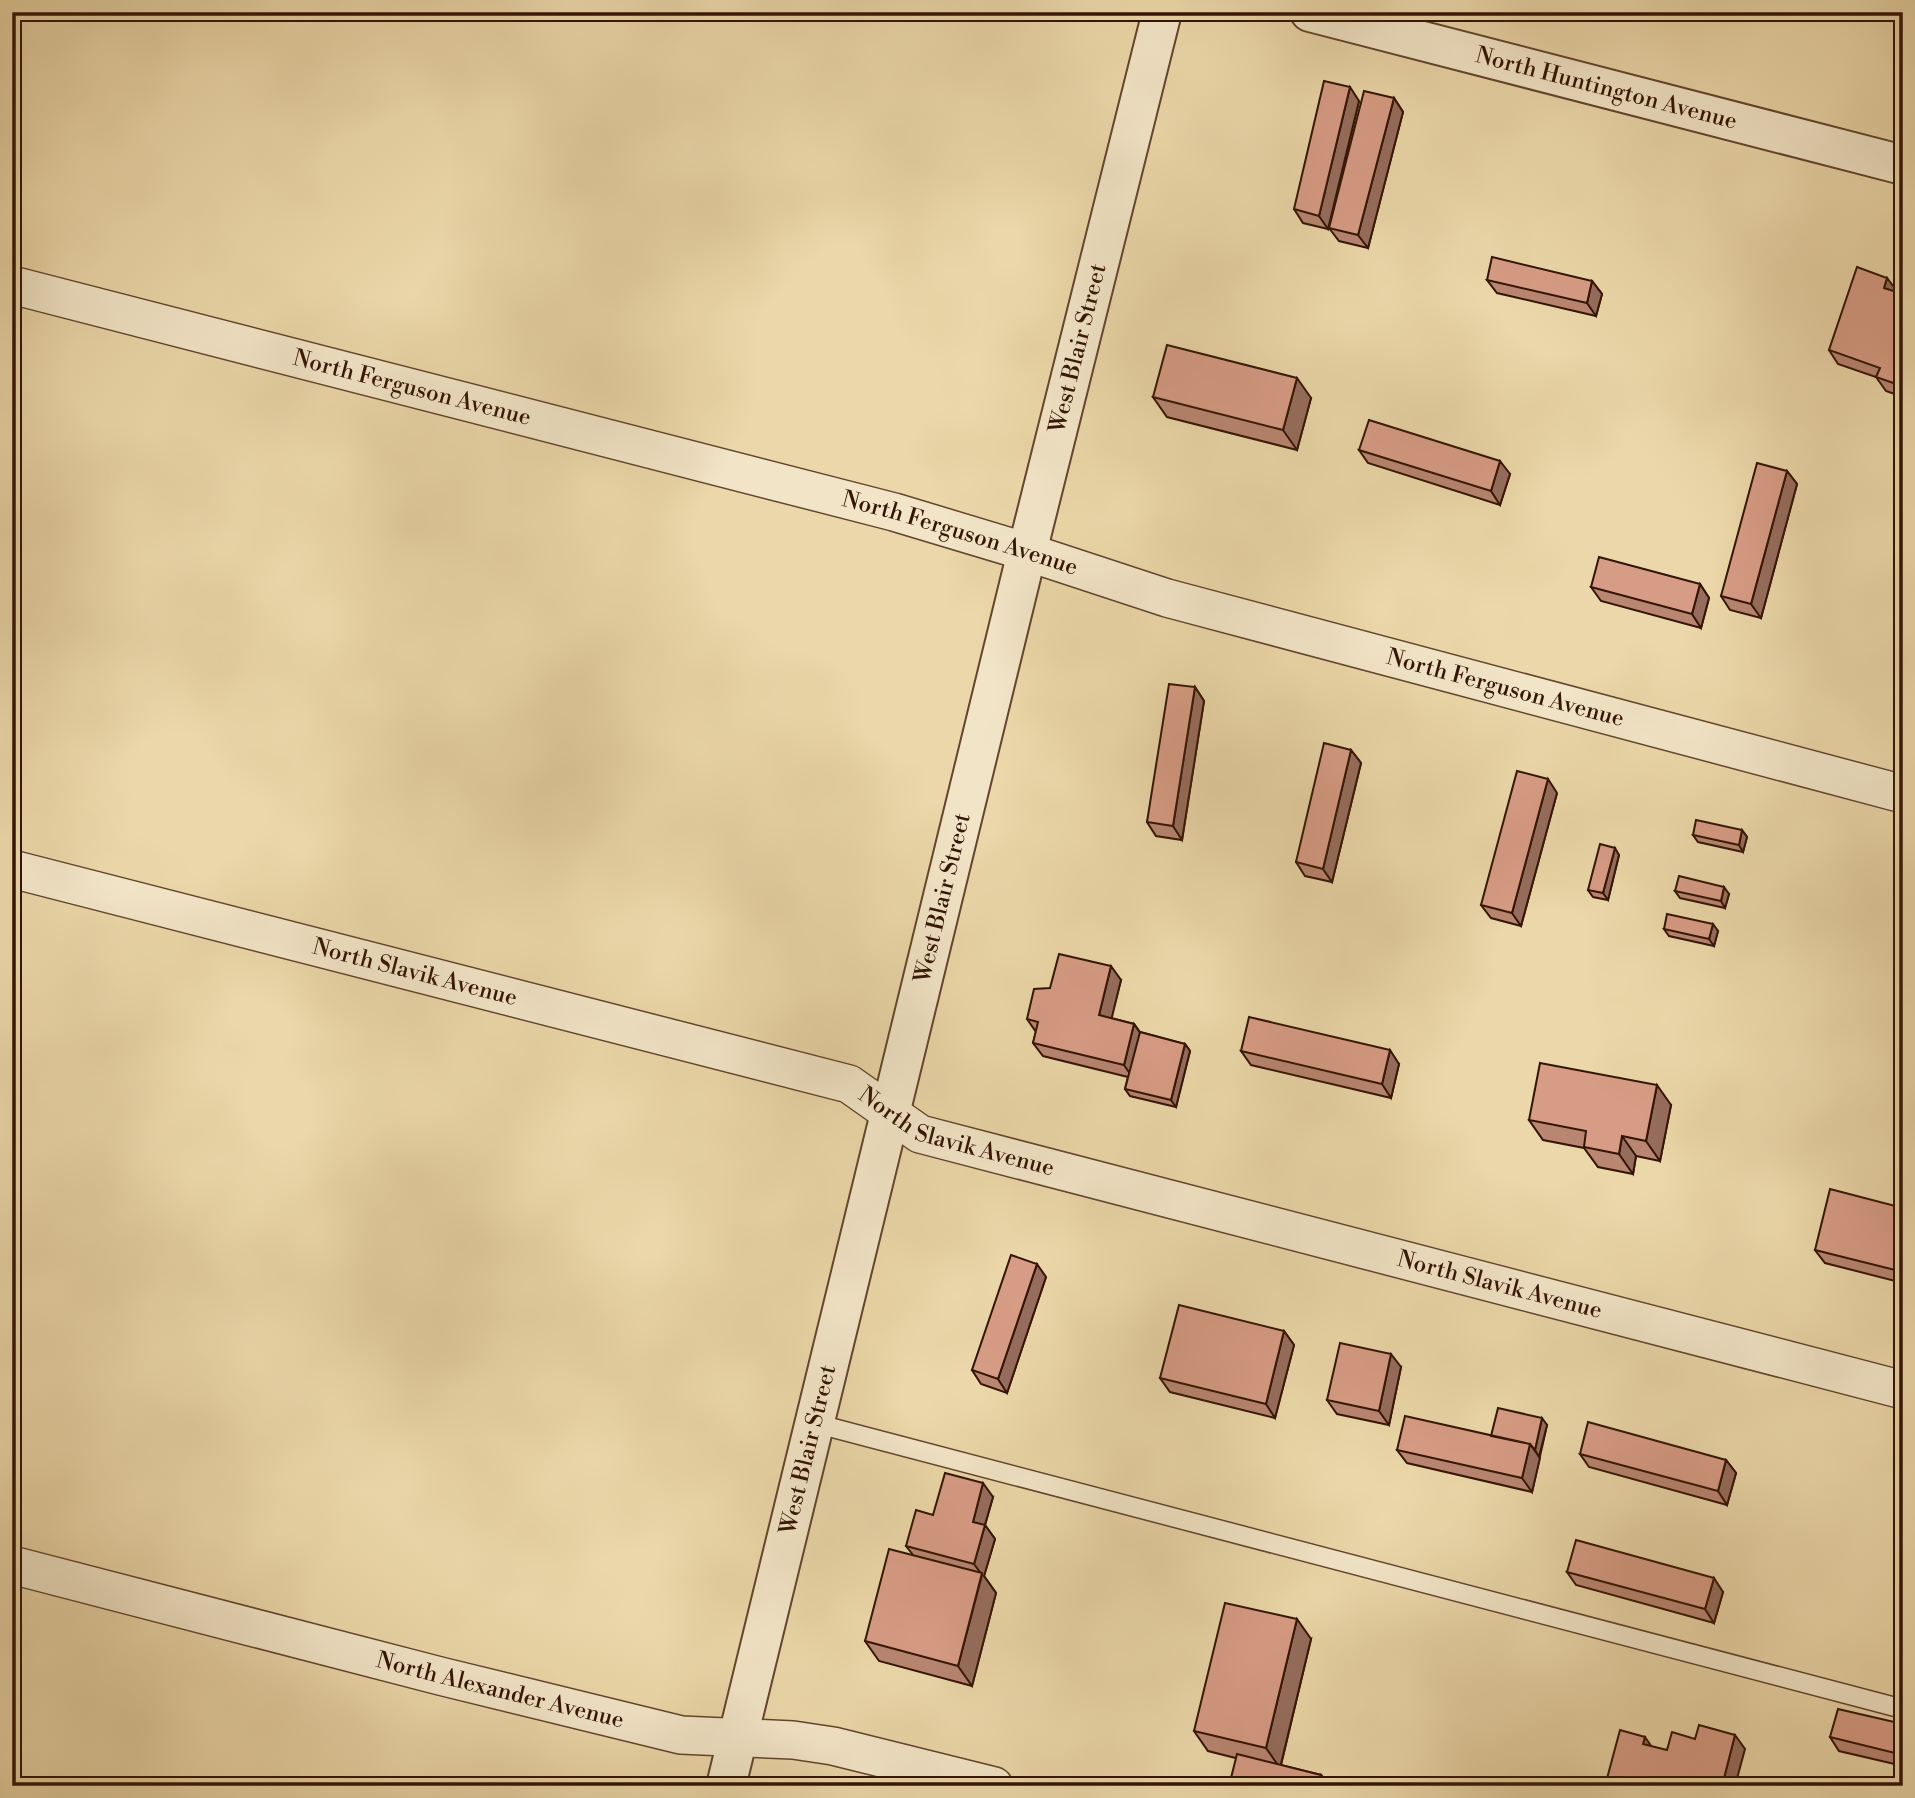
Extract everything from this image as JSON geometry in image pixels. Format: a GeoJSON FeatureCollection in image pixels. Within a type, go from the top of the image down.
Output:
{"type":"FeatureCollection","features":[{"type":"Feature","properties":{"kind":"street","name":"West Blair Street"},"geometry":{"type":"LineString","coordinates":[[726,1786],[1027,552],[1162,12]]}},
{"type":"Feature","properties":{"kind":"street","name":"North Huntington Avenue"},"geometry":{"type":"LineString","coordinates":[[1310,12],[1903,165]]}},
{"type":"Feature","properties":{"kind":"street","name":"North Ferguson Avenue"},"geometry":{"type":"LineString","coordinates":[[12,285],[894,512],[1167,598],[1903,793]]}},
{"type":"Feature","properties":{"kind":"street","name":"North Slavik Avenue"},"geometry":{"type":"LineString","coordinates":[[12,869],[849,1084],[920,1134],[1903,1390]]}},
{"type":"Feature","properties":{"kind":"street","name":"North Alexander Avenue"},"geometry":{"type":"LineString","coordinates":[[12,1565],[440,1676],[681,1735],[793,1740],[833,1746],[994,1786]]}},
{"type":"Feature","properties":{"kind":"lane"},"geometry":{"type":"LineString","coordinates":[[814,1423],[1903,1709]]}},
{"type":"Feature","properties":{"kind":"building"},"geometry":{"type":"Polygon","coordinates":[[[1324,81],[1350,87],[1319,216],[1294,209],[1324,81]]]}},
{"type":"Feature","properties":{"kind":"building"},"geometry":{"type":"Polygon","coordinates":[[[1364,91],[1394,98],[1358,235],[1329,228],[1364,91]]]}},
{"type":"Feature","properties":{"kind":"building"},"geometry":{"type":"Polygon","coordinates":[[[1492,257],[1592,281],[1587,303],[1487,280],[1492,257]]]}},
{"type":"Feature","properties":{"kind":"building"},"geometry":{"type":"Polygon","coordinates":[[[1857,267],[1887,278],[1884,288],[1903,294],[1896,320],[1903,323],[1903,375],[1899,385],[1876,377],[1880,368],[1829,350],[1857,267]]]}},
{"type":"Feature","properties":{"kind":"building"},"geometry":{"type":"Polygon","coordinates":[[[1167,345],[1297,378],[1283,430],[1153,397],[1167,345]]]}},
{"type":"Feature","properties":{"kind":"building"},"geometry":{"type":"Polygon","coordinates":[[[1369,420],[1500,461],[1491,491],[1359,450],[1369,420]]]}},
{"type":"Feature","properties":{"kind":"building"},"geometry":{"type":"Polygon","coordinates":[[[1757,463],[1787,471],[1751,604],[1721,596],[1757,463]]]}},
{"type":"Feature","properties":{"kind":"building"},"geometry":{"type":"Polygon","coordinates":[[[1599,557],[1700,584],[1692,614],[1591,587],[1599,557]]]}},
{"type":"Feature","properties":{"kind":"building"},"geometry":{"type":"Polygon","coordinates":[[[1169,684],[1195,687],[1173,826],[1147,822],[1169,684]]]}},
{"type":"Feature","properties":{"kind":"building"},"geometry":{"type":"Polygon","coordinates":[[[1324,743],[1351,750],[1323,869],[1296,862],[1324,743]]]}},
{"type":"Feature","properties":{"kind":"building"},"geometry":{"type":"Polygon","coordinates":[[[1517,771],[1548,779],[1512,913],[1481,905],[1517,771]]]}},
{"type":"Feature","properties":{"kind":"building"},"geometry":{"type":"Polygon","coordinates":[[[1696,820],[1742,830],[1739,845],[1693,835],[1696,820]]]}},
{"type":"Feature","properties":{"kind":"building"},"geometry":{"type":"Polygon","coordinates":[[[1600,844],[1615,848],[1603,893],[1588,890],[1600,844]]]}},
{"type":"Feature","properties":{"kind":"building"},"geometry":{"type":"Polygon","coordinates":[[[1679,876],[1724,887],[1721,901],[1675,891],[1679,876]]]}},
{"type":"Feature","properties":{"kind":"building"},"geometry":{"type":"Polygon","coordinates":[[[1667,914],[1713,924],[1709,939],[1664,929],[1667,914]]]}},
{"type":"Feature","properties":{"kind":"building"},"geometry":{"type":"Polygon","coordinates":[[[1059,954],[1111,966],[1099,1015],[1134,1024],[1124,1065],[1033,1043],[1038,1022],[1027,1019],[1034,989],[1050,988],[1059,954]]]}},
{"type":"Feature","properties":{"kind":"building"},"geometry":{"type":"Polygon","coordinates":[[[1249,1017],[1390,1050],[1382,1084],[1241,1051],[1249,1017]]]}},
{"type":"Feature","properties":{"kind":"building"},"geometry":{"type":"Polygon","coordinates":[[[1140,1032],[1185,1044],[1171,1100],[1125,1089],[1140,1032]]]}},
{"type":"Feature","properties":{"kind":"building"},"geometry":{"type":"Polygon","coordinates":[[[1540,1063],[1657,1085],[1646,1141],[1622,1136],[1619,1154],[1584,1147],[1586,1131],[1529,1120],[1540,1063]]]}},
{"type":"Feature","properties":{"kind":"building"},"geometry":{"type":"Polygon","coordinates":[[[1830,1189],[1903,1208],[1903,1272],[1815,1250],[1830,1189]]]}},
{"type":"Feature","properties":{"kind":"building"},"geometry":{"type":"Polygon","coordinates":[[[1011,1255],[1037,1264],[998,1379],[972,1370],[1011,1255]]]}},
{"type":"Feature","properties":{"kind":"building"},"geometry":{"type":"Polygon","coordinates":[[[1179,1305],[1284,1331],[1266,1404],[1160,1378],[1179,1305]]]}},
{"type":"Feature","properties":{"kind":"building"},"geometry":{"type":"Polygon","coordinates":[[[1340,1343],[1391,1354],[1379,1411],[1327,1400],[1340,1343]]]}},
{"type":"Feature","properties":{"kind":"building"},"geometry":{"type":"Polygon","coordinates":[[[1498,1408],[1542,1418],[1535,1450],[1530,1444],[1491,1436],[1498,1408]]]}},
{"type":"Feature","properties":{"kind":"building"},"geometry":{"type":"Polygon","coordinates":[[[1405,1416],[1530,1444],[1522,1478],[1397,1450],[1405,1416]]]}},
{"type":"Feature","properties":{"kind":"building"},"geometry":{"type":"Polygon","coordinates":[[[1588,1422],[1726,1460],[1718,1491],[1580,1454],[1588,1422]]]}},
{"type":"Feature","properties":{"kind":"building"},"geometry":{"type":"Polygon","coordinates":[[[945,1473],[983,1483],[973,1522],[985,1525],[974,1564],[906,1546],[916,1510],[933,1515],[945,1473]]]}},
{"type":"Feature","properties":{"kind":"building"},"geometry":{"type":"Polygon","coordinates":[[[1576,1540],[1714,1578],[1705,1609],[1567,1572],[1576,1540]]]}},
{"type":"Feature","properties":{"kind":"building"},"geometry":{"type":"Polygon","coordinates":[[[889,1549],[982,1573],[958,1666],[865,1641],[889,1549]]]}},
{"type":"Feature","properties":{"kind":"building"},"geometry":{"type":"Polygon","coordinates":[[[1225,1603],[1297,1619],[1266,1748],[1194,1731],[1225,1603]]]}},
{"type":"Feature","properties":{"kind":"building"},"geometry":{"type":"Polygon","coordinates":[[[1838,1709],[1903,1724],[1903,1755],[1830,1737],[1838,1709]]]}},
{"type":"Feature","properties":{"kind":"building"},"geometry":{"type":"Polygon","coordinates":[[[1699,1725],[1735,1735],[1722,1786],[1605,1786],[1620,1730],[1645,1737],[1643,1744],[1667,1750],[1672,1732],[1695,1739],[1699,1725]]]}},
{"type":"Feature","properties":{"kind":"building"},"geometry":{"type":"Polygon","coordinates":[[[1237,1754],[1321,1775],[1319,1786],[1229,1786],[1237,1754]]]}}]}
